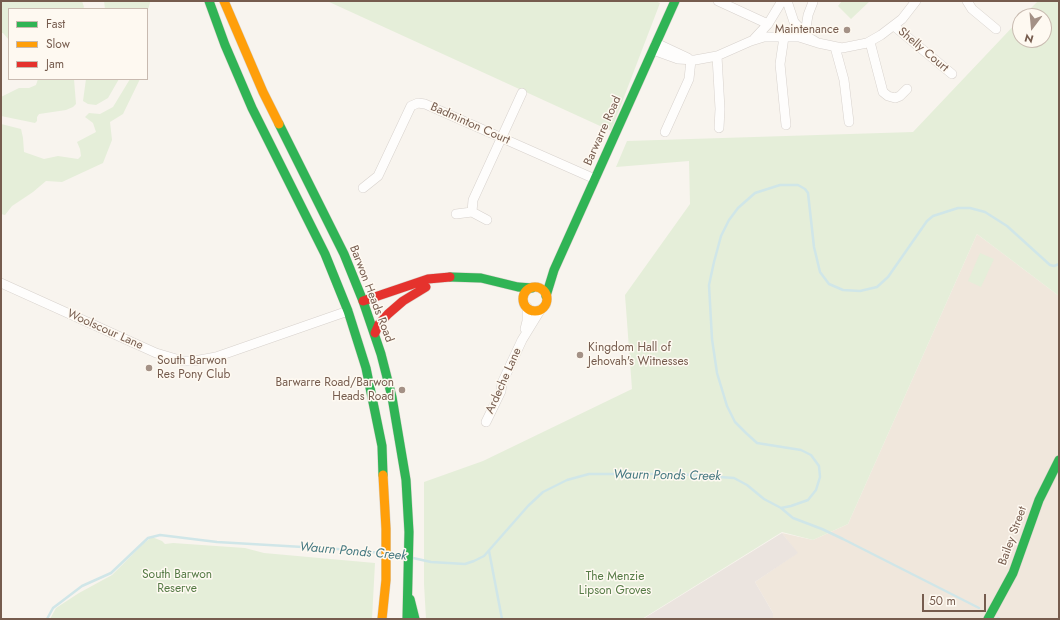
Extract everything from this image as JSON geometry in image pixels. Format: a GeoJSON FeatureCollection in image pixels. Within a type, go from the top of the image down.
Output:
{"type":"FeatureCollection","features":[{"type":"Feature","properties":{"kind":"main road"},"geometry":{"type":"LineString","coordinates":[[209,1],[225,45],[252,108],[322,248],[348,311],[366,368],[382,446],[386,529],[386,580],[382,619]]}},
{"type":"Feature","properties":{"kind":"main road","name":"Barwon Heads Road"},"geometry":{"type":"LineString","coordinates":[[224,1],[263,92],[344,254],[375,333],[392,397],[404,462],[409,532],[407,619]]}},
{"type":"Feature","properties":{"kind":"main road","name":"Barwarre Road"},"geometry":{"type":"LineString","coordinates":[[546,296],[554,270],[675,1]]}},
{"type":"Feature","properties":{"kind":"main road","name":"Barwarre Road"},"geometry":{"type":"LineString","coordinates":[[534,288],[545,281],[554,270]]}},
{"type":"Feature","properties":{"kind":"main road"},"geometry":{"type":"LineString","coordinates":[[348,311],[428,279],[442,277],[461,277],[487,280],[518,287],[542,290],[546,296],[546,304],[541,309],[534,311],[506,288],[487,280]]}},
{"type":"Feature","properties":{"kind":"main road"},"geometry":{"type":"LineString","coordinates":[[365,305],[461,277]]}},
{"type":"Feature","properties":{"kind":"main road"},"geometry":{"type":"LineString","coordinates":[[375,333],[379,324],[388,314],[403,301],[426,287]]}},
{"type":"Feature","properties":{"kind":"main road"},"geometry":{"type":"LineString","coordinates":[[525,304],[526,292],[534,288]]}},
{"type":"Feature","properties":{"kind":"main road","name":"Bailey Street"},"geometry":{"type":"LineString","coordinates":[[988,619],[1013,573],[1039,500],[1059,460]]}},
{"type":"Feature","properties":{"kind":"main road"},"geometry":{"type":"LineString","coordinates":[[408,595],[415,619]]}},
{"type":"Feature","properties":{"kind":"street"},"geometry":{"type":"LineString","coordinates":[[718,1],[768,24]]}},
{"type":"Feature","properties":{"kind":"street"},"geometry":{"type":"LineString","coordinates":[[746,43],[756,37],[768,24],[782,1]]}},
{"type":"Feature","properties":{"kind":"street"},"geometry":{"type":"LineString","coordinates":[[787,1],[793,20],[805,34],[818,43]]}},
{"type":"Feature","properties":{"kind":"street"},"geometry":{"type":"LineString","coordinates":[[654,46],[691,60],[717,56],[761,38],[799,38],[835,47],[849,47],[870,42],[894,26],[902,19],[916,1]]}},
{"type":"Feature","properties":{"kind":"street"},"geometry":{"type":"LineString","coordinates":[[967,1],[972,10],[996,29]]}},
{"type":"Feature","properties":{"kind":"street"},"geometry":{"type":"LineString","coordinates":[[805,34],[808,15],[813,2]]}},
{"type":"Feature","properties":{"kind":"street","name":"Shelly Court"},"geometry":{"type":"LineString","coordinates":[[894,26],[952,74]]}},
{"type":"Feature","properties":{"kind":"street"},"geometry":{"type":"LineString","coordinates":[[784,37],[780,64],[786,125]]}},
{"type":"Feature","properties":{"kind":"street"},"geometry":{"type":"LineString","coordinates":[[870,42],[883,92],[888,96],[895,98],[907,90]]}},
{"type":"Feature","properties":{"kind":"street"},"geometry":{"type":"LineString","coordinates":[[835,47],[844,80],[849,122]]}},
{"type":"Feature","properties":{"kind":"street"},"geometry":{"type":"LineString","coordinates":[[717,56],[720,107],[719,128]]}},
{"type":"Feature","properties":{"kind":"street"},"geometry":{"type":"LineString","coordinates":[[665,132],[690,78],[691,60]]}},
{"type":"Feature","properties":{"kind":"street"},"geometry":{"type":"LineString","coordinates":[[472,212],[473,200],[522,93]]}},
{"type":"Feature","properties":{"kind":"street","name":"Badminton Court"},"geometry":{"type":"LineString","coordinates":[[363,188],[378,176],[408,111],[411,106],[418,103],[426,104],[595,179]]}},
{"type":"Feature","properties":{"kind":"street"},"geometry":{"type":"LineString","coordinates":[[456,214],[472,212],[487,220]]}},
{"type":"Feature","properties":{"kind":"street","name":"Woolscour Lane"},"geometry":{"type":"LineString","coordinates":[[1,283],[156,353],[183,361],[194,361],[216,357],[348,311]]}},
{"type":"Feature","properties":{"kind":"street","name":"Ardeche Lane"},"geometry":{"type":"LineString","coordinates":[[522,340],[527,321],[525,304]]}},
{"type":"Feature","properties":{"kind":"street","name":"Ardeche Lane"},"geometry":{"type":"LineString","coordinates":[[486,422],[501,391],[502,383],[522,340],[541,309]]}},
{"type":"Feature","properties":{"kind":"shaded area"},"geometry":{"type":"Polygon","coordinates":[[[977,234],[1059,296],[1059,619],[773,619],[773,613],[755,582],[797,553],[782,533],[813,540],[848,524],[977,234]]]}},
{"type":"Feature","properties":{"kind":"shaded area"},"geometry":{"type":"Polygon","coordinates":[[[782,533],[798,553],[755,582],[773,613],[773,619],[643,619],[782,533]]]}},
{"type":"Feature","properties":{"kind":"green space"},"geometry":{"type":"Polygon","coordinates":[[[1,1],[82,1],[84,8],[8,8],[8,39],[3,33],[1,33],[1,1]]]}},
{"type":"Feature","properties":{"kind":"green space"},"geometry":{"type":"Polygon","coordinates":[[[104,1],[150,1],[148,10],[148,8],[105,8],[104,1]]]}},
{"type":"Feature","properties":{"kind":"green space"},"geometry":{"type":"Polygon","coordinates":[[[327,1],[655,1],[660,3],[611,131],[327,1]]]}},
{"type":"Feature","properties":{"kind":"green space"},"geometry":{"type":"Polygon","coordinates":[[[842,1],[870,1],[851,19],[838,6],[842,1]]]}},
{"type":"Feature","properties":{"kind":"green space","name":"The Menzie Lipson Groves"},"geometry":{"type":"Polygon","coordinates":[[[1038,1],[1059,1],[1059,296],[977,234],[848,524],[813,540],[782,532],[642,619],[426,619],[424,584],[424,482],[483,461],[632,389],[625,295],[690,204],[689,161],[616,167],[627,141],[913,132],[1012,27],[1012,48],[1052,48],[1052,8],[1031,8],[1038,1]]]}},
{"type":"Feature","properties":{"kind":"green space"},"geometry":{"type":"Polygon","coordinates":[[[38,80],[74,80],[76,104],[66,110],[39,114],[35,123],[1,116],[1,97],[19,88],[29,88],[36,85],[38,80]]]}},
{"type":"Feature","properties":{"kind":"green space"},"geometry":{"type":"Polygon","coordinates":[[[86,80],[118,80],[108,98],[96,105],[88,104],[83,101],[86,80]]]}},
{"type":"Feature","properties":{"kind":"green space"},"geometry":{"type":"Polygon","coordinates":[[[129,80],[140,80],[123,114],[110,122],[112,140],[103,163],[62,182],[46,181],[12,206],[5,215],[1,214],[1,124],[21,129],[24,152],[44,159],[58,156],[78,159],[81,156],[77,142],[96,132],[93,123],[85,117],[89,113],[100,114],[113,107],[129,80]]]}},
{"type":"Feature","properties":{"kind":"green space"},"geometry":{"type":"Polygon","coordinates":[[[980,253],[994,259],[981,287],[968,281],[980,253]]]}},
{"type":"Feature","properties":{"kind":"green space","name":"South Barwon Reserve"},"geometry":{"type":"Polygon","coordinates":[[[152,537],[162,541],[165,544],[173,543],[245,548],[264,553],[375,563],[372,619],[50,619],[56,608],[79,593],[112,575],[152,537]]]}},
{"type":"Feature","properties":{"kind":"waterway","name":"Waurn Ponds Creek"},"geometry":{"type":"LineString","coordinates":[[413,558],[431,562],[465,564],[474,561],[484,556],[528,506],[543,492],[567,480],[589,474],[677,474],[734,478],[747,485],[764,499],[781,508],[808,500],[816,490],[820,477],[819,466],[811,455],[801,450],[757,443],[746,433],[735,422],[727,406],[717,373],[712,339],[709,285],[721,236],[729,220],[738,208],[755,193],[780,185],[798,185],[805,189],[808,193],[814,247],[820,272],[829,284],[843,290],[860,291],[877,287],[888,277],[927,221],[933,216],[958,208],[970,208],[985,212],[1007,226],[1050,265],[1054,266],[1059,264]]}},
{"type":"Feature","properties":{"kind":"waterway"},"geometry":{"type":"LineString","coordinates":[[781,508],[793,518],[843,539],[979,608]]}},
{"type":"Feature","properties":{"kind":"waterway","name":"Waurn Ponds Creek"},"geometry":{"type":"LineString","coordinates":[[47,619],[53,608],[82,586],[111,573],[148,538],[160,535],[217,542],[382,553]]}},
{"type":"Feature","properties":{"kind":"waterway"},"geometry":{"type":"LineString","coordinates":[[489,551],[502,619]]}},
{"type":"Feature","properties":{"kind":"waterway","name":"Waurn Ponds Creek"},"geometry":{"type":"LineString","coordinates":[[391,554],[404,557]]}},
{"type":"Feature","properties":{"kind":"traffic: fast"},"geometry":{"type":"LineString","coordinates":[[209,1],[225,45],[252,108],[325,254],[348,311],[366,368],[382,446],[383,475]]}},
{"type":"Feature","properties":{"kind":"traffic: fast"},"geometry":{"type":"LineString","coordinates":[[546,296],[554,270],[675,1]]}},
{"type":"Feature","properties":{"kind":"traffic: fast"},"geometry":{"type":"LineString","coordinates":[[279,124],[344,254],[363,301],[381,354],[392,397],[406,480],[409,532],[407,619]]}},
{"type":"Feature","properties":{"kind":"traffic: fast"},"geometry":{"type":"LineString","coordinates":[[450,277],[481,278],[518,287],[532,288]]}},
{"type":"Feature","properties":{"kind":"traffic: fast"},"geometry":{"type":"LineString","coordinates":[[988,619],[1013,573],[1039,500],[1059,460]]}},
{"type":"Feature","properties":{"kind":"traffic: fast"},"geometry":{"type":"LineString","coordinates":[[410,599],[415,619]]}},
{"type":"Feature","properties":{"kind":"traffic: slow"},"geometry":{"type":"LineString","coordinates":[[224,1],[263,92],[279,124]]}},
{"type":"Feature","properties":{"kind":"traffic: slow"},"geometry":{"type":"LineString","coordinates":[[535,287],[543,291],[547,299],[543,307],[535,311],[527,307],[523,299],[527,291],[535,287]]}},
{"type":"Feature","properties":{"kind":"traffic: slow"},"geometry":{"type":"LineString","coordinates":[[382,619],[386,580],[386,529],[383,475]]}},
{"type":"Feature","properties":{"kind":"traffic: jam"},"geometry":{"type":"LineString","coordinates":[[363,301],[428,279],[450,277]]}},
{"type":"Feature","properties":{"kind":"traffic: jam"},"geometry":{"type":"LineString","coordinates":[[375,333],[379,324],[388,314],[403,301],[426,287]]}},
{"type":"Feature","properties":{"kind":"place","name":"Maintenance"},"geometry":{"type":"Point","coordinates":[847,30]}},
{"type":"Feature","properties":{"kind":"place","name":"Kingdom Hall of Jehovah's Witnesses"},"geometry":{"type":"Point","coordinates":[580,355]}},
{"type":"Feature","properties":{"kind":"place","name":"South Barwon Res Pony Club"},"geometry":{"type":"Point","coordinates":[149,368]}},
{"type":"Feature","properties":{"kind":"place","name":"Barwarre Road/Barwon Heads Road"},"geometry":{"type":"Point","coordinates":[402,390]}}]}
